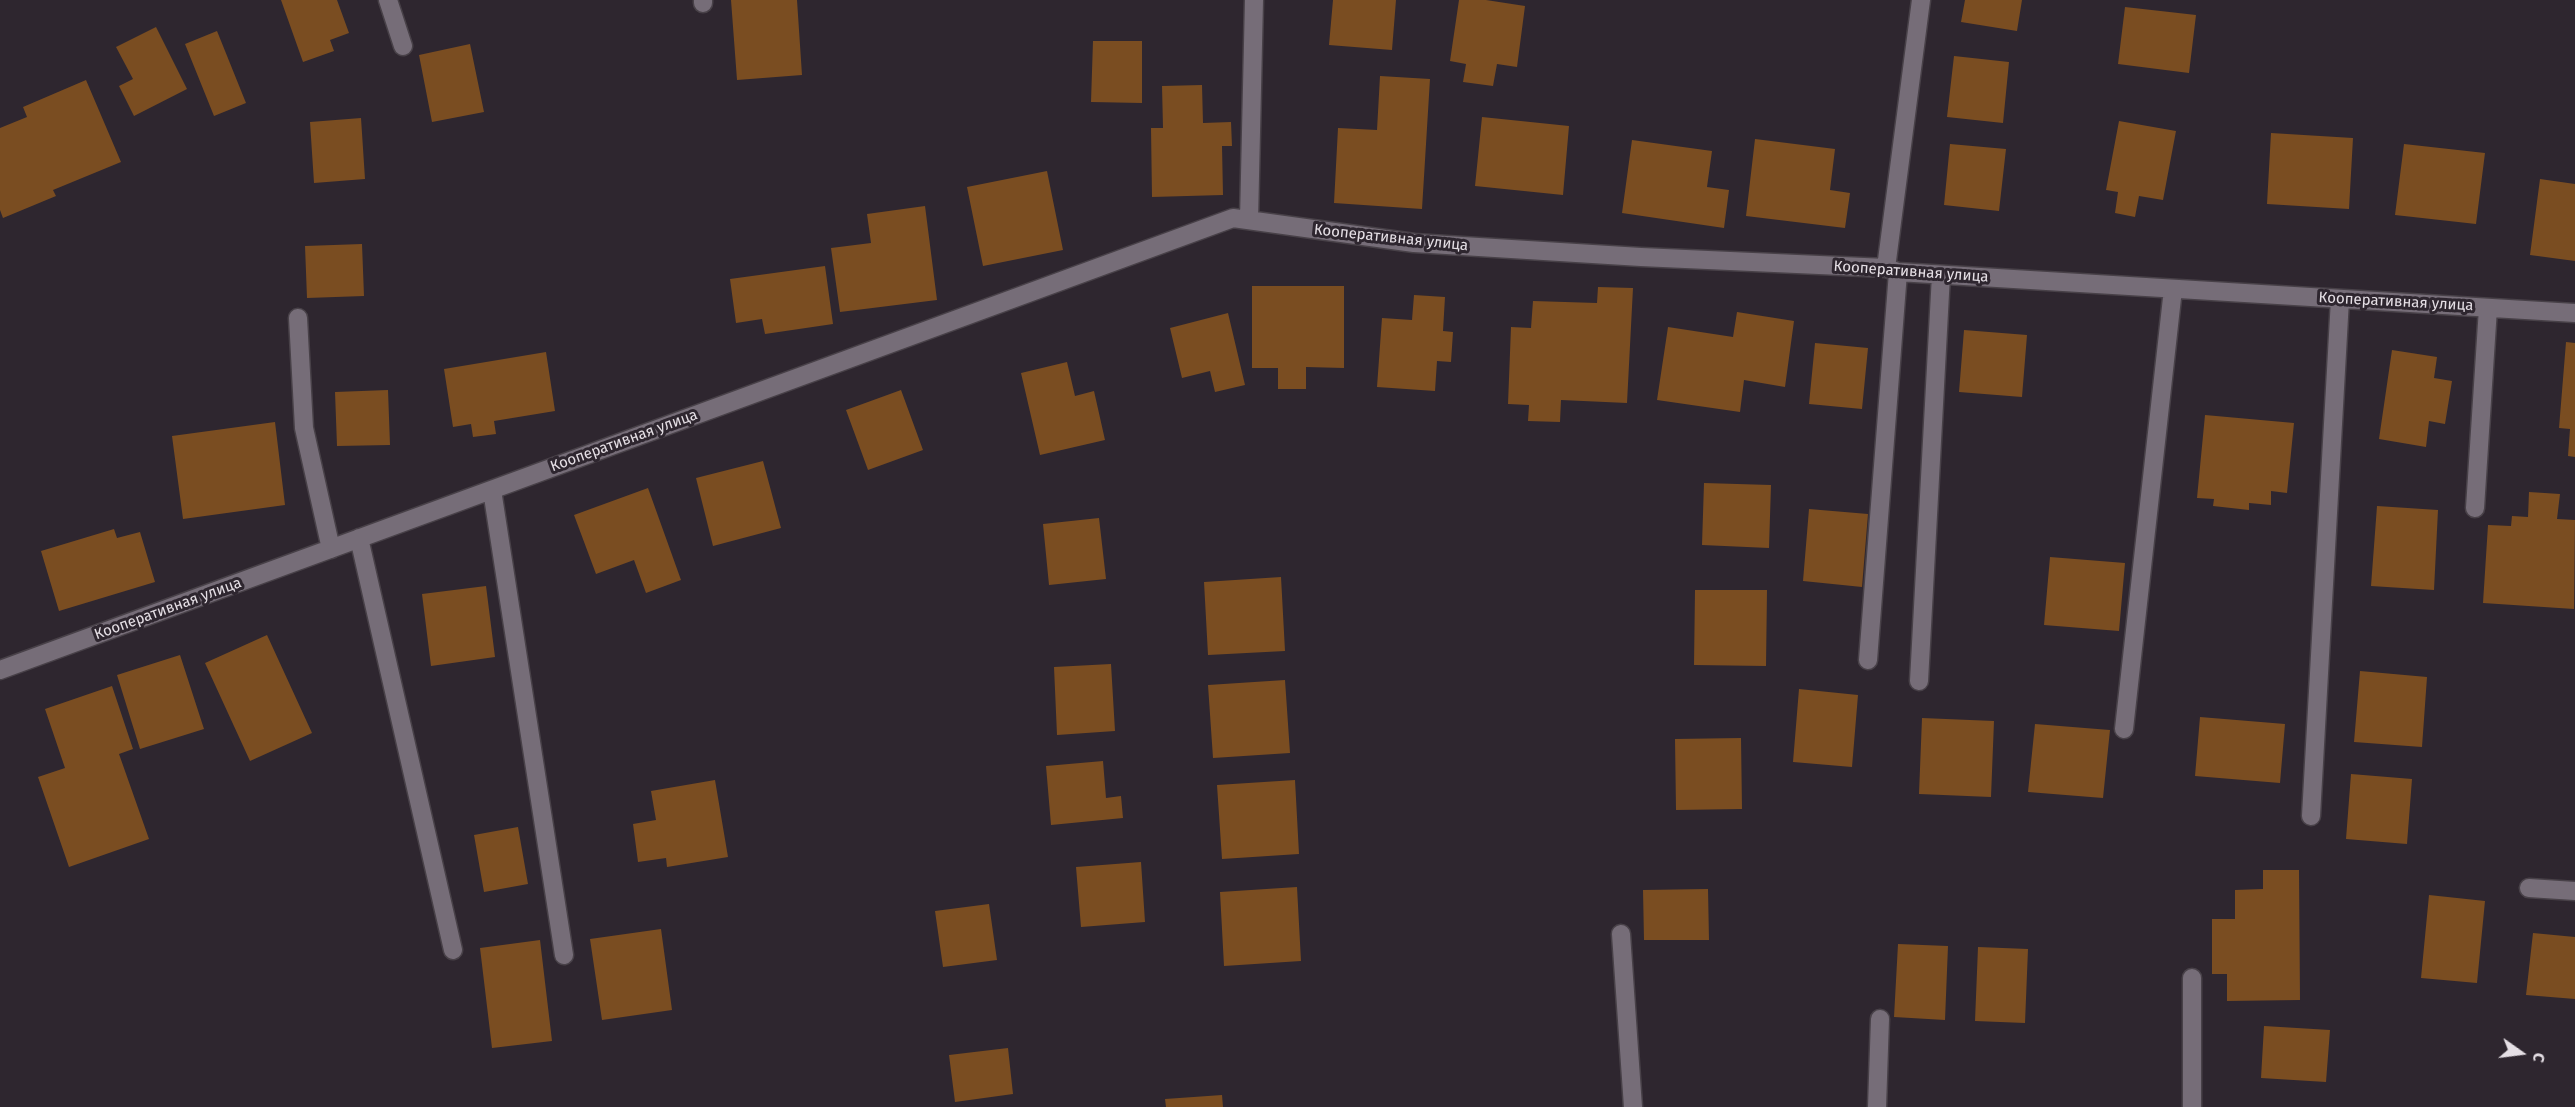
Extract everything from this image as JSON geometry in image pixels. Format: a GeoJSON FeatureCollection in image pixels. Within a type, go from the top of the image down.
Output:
{"type":"FeatureCollection","features":[{"type":"Feature","properties":{"kind":"street"},"geometry":{"type":"LineString","coordinates":[[388,0],[403,46]]}},
{"type":"Feature","properties":{"kind":"street"},"geometry":{"type":"LineString","coordinates":[[1249,220],[1254,0]]}},
{"type":"Feature","properties":{"kind":"street"},"geometry":{"type":"LineString","coordinates":[[1868,660],[1892,270],[1921,0]]}},
{"type":"Feature","properties":{"kind":"street","name":"Кооперативная улица"},"geometry":{"type":"LineString","coordinates":[[0,670],[1233,218],[1414,243],[1892,270],[1941,275],[2575,313]]}},
{"type":"Feature","properties":{"kind":"street"},"geometry":{"type":"LineString","coordinates":[[1919,681],[1941,275]]}},
{"type":"Feature","properties":{"kind":"street"},"geometry":{"type":"LineString","coordinates":[[2124,729],[2173,289]]}},
{"type":"Feature","properties":{"kind":"street"},"geometry":{"type":"LineString","coordinates":[[2311,816],[2340,299]]}},
{"type":"Feature","properties":{"kind":"street"},"geometry":{"type":"LineString","coordinates":[[2475,508],[2488,308]]}},
{"type":"Feature","properties":{"kind":"street"},"geometry":{"type":"LineString","coordinates":[[298,318],[304,428],[331,549]]}},
{"type":"Feature","properties":{"kind":"street"},"geometry":{"type":"LineString","coordinates":[[492,490],[564,954]]}},
{"type":"Feature","properties":{"kind":"street"},"geometry":{"type":"LineString","coordinates":[[360,538],[453,950]]}},
{"type":"Feature","properties":{"kind":"street"},"geometry":{"type":"LineString","coordinates":[[2529,888],[2575,891]]}},
{"type":"Feature","properties":{"kind":"street"},"geometry":{"type":"LineString","coordinates":[[1621,934],[1633,1107]]}},
{"type":"Feature","properties":{"kind":"street"},"geometry":{"type":"LineString","coordinates":[[2192,978],[2192,1107]]}},
{"type":"Feature","properties":{"kind":"street"},"geometry":{"type":"LineString","coordinates":[[1877,1107],[1880,1019]]}},
{"type":"Feature","properties":{"kind":"building"},"geometry":{"type":"Polygon","coordinates":[[[281,0],[337,0],[349,33],[330,40],[334,51],[303,62],[281,0]]]}},
{"type":"Feature","properties":{"kind":"building"},"geometry":{"type":"Polygon","coordinates":[[[731,0],[797,0],[802,75],[737,80],[731,0]]]}},
{"type":"Feature","properties":{"kind":"building"},"geometry":{"type":"Polygon","coordinates":[[[1333,0],[1396,0],[1392,50],[1329,45],[1333,0]]]}},
{"type":"Feature","properties":{"kind":"building"},"geometry":{"type":"Polygon","coordinates":[[[1459,0],[1486,0],[1525,6],[1517,67],[1497,64],[1493,86],[1463,82],[1466,64],[1450,61],[1459,0]]]}},
{"type":"Feature","properties":{"kind":"building"},"geometry":{"type":"Polygon","coordinates":[[[1965,0],[2022,0],[2017,31],[1961,22],[1965,0]]]}},
{"type":"Feature","properties":{"kind":"building"},"geometry":{"type":"Polygon","coordinates":[[[2125,7],[2196,15],[2189,73],[2118,64],[2125,7]]]}},
{"type":"Feature","properties":{"kind":"building"},"geometry":{"type":"Polygon","coordinates":[[[156,27],[187,89],[134,116],[119,86],[133,79],[116,47],[156,27]]]}},
{"type":"Feature","properties":{"kind":"building"},"geometry":{"type":"Polygon","coordinates":[[[217,31],[246,103],[214,116],[185,44],[217,31]]]}},
{"type":"Feature","properties":{"kind":"building"},"geometry":{"type":"Polygon","coordinates":[[[1093,41],[1142,41],[1142,103],[1091,102],[1093,41]]]}},
{"type":"Feature","properties":{"kind":"building"},"geometry":{"type":"Polygon","coordinates":[[[470,44],[484,112],[432,122],[419,55],[470,44]]]}},
{"type":"Feature","properties":{"kind":"building"},"geometry":{"type":"Polygon","coordinates":[[[1954,56],[2009,62],[2003,123],[1947,117],[1954,56]]]}},
{"type":"Feature","properties":{"kind":"building"},"geometry":{"type":"Polygon","coordinates":[[[1380,76],[1430,79],[1422,209],[1334,203],[1338,128],[1377,130],[1380,76]]]}},
{"type":"Feature","properties":{"kind":"building"},"geometry":{"type":"Polygon","coordinates":[[[86,80],[121,162],[53,190],[56,196],[3,218],[0,210],[0,128],[27,117],[23,107],[86,80]]]}},
{"type":"Feature","properties":{"kind":"building"},"geometry":{"type":"Polygon","coordinates":[[[1202,85],[1203,123],[1231,122],[1232,146],[1222,146],[1223,195],[1152,197],[1151,128],[1163,128],[1162,86],[1202,85]]]}},
{"type":"Feature","properties":{"kind":"building"},"geometry":{"type":"Polygon","coordinates":[[[1482,117],[1569,126],[1563,195],[1475,186],[1482,117]]]}},
{"type":"Feature","properties":{"kind":"building"},"geometry":{"type":"Polygon","coordinates":[[[361,118],[365,179],[314,183],[310,122],[361,118]]]}},
{"type":"Feature","properties":{"kind":"building"},"geometry":{"type":"Polygon","coordinates":[[[2119,121],[2176,131],[2163,200],[2139,196],[2135,217],[2115,213],[2118,192],[2106,190],[2119,121]]]}},
{"type":"Feature","properties":{"kind":"building"},"geometry":{"type":"Polygon","coordinates":[[[2271,133],[2353,138],[2349,209],[2267,204],[2271,133]]]}},
{"type":"Feature","properties":{"kind":"building"},"geometry":{"type":"Polygon","coordinates":[[[1755,139],[1835,149],[1830,190],[1850,193],[1845,228],[1746,216],[1755,139]]]}},
{"type":"Feature","properties":{"kind":"building"},"geometry":{"type":"Polygon","coordinates":[[[1632,140],[1712,151],[1707,187],[1729,190],[1724,228],[1622,213],[1632,140]]]}},
{"type":"Feature","properties":{"kind":"building"},"geometry":{"type":"Polygon","coordinates":[[[1950,144],[2006,149],[1999,211],[1944,205],[1950,144]]]}},
{"type":"Feature","properties":{"kind":"building"},"geometry":{"type":"Polygon","coordinates":[[[2404,144],[2485,153],[2476,224],[2395,215],[2404,144]]]}},
{"type":"Feature","properties":{"kind":"building"},"geometry":{"type":"Polygon","coordinates":[[[1047,171],[1063,250],[983,266],[967,187],[1047,171]]]}},
{"type":"Feature","properties":{"kind":"building"},"geometry":{"type":"Polygon","coordinates":[[[2540,179],[2575,184],[2575,261],[2530,255],[2540,179]]]}},
{"type":"Feature","properties":{"kind":"building"},"geometry":{"type":"Polygon","coordinates":[[[925,206],[937,300],[840,312],[831,248],[871,243],[867,214],[925,206]]]}},
{"type":"Feature","properties":{"kind":"building"},"geometry":{"type":"Polygon","coordinates":[[[362,244],[364,296],[307,298],[305,246],[362,244]]]}},
{"type":"Feature","properties":{"kind":"building"},"geometry":{"type":"Polygon","coordinates":[[[825,266],[833,324],[765,334],[762,319],[736,323],[730,279],[825,266]]]}},
{"type":"Feature","properties":{"kind":"building"},"geometry":{"type":"Polygon","coordinates":[[[1252,286],[1344,286],[1344,368],[1306,367],[1306,389],[1278,389],[1278,368],[1252,368],[1252,286]]]}},
{"type":"Feature","properties":{"kind":"building"},"geometry":{"type":"Polygon","coordinates":[[[1598,287],[1633,288],[1627,403],[1561,400],[1560,422],[1528,421],[1529,405],[1508,404],[1511,327],[1531,328],[1533,301],[1597,303],[1598,287]]]}},
{"type":"Feature","properties":{"kind":"building"},"geometry":{"type":"Polygon","coordinates":[[[1414,295],[1445,297],[1443,331],[1453,332],[1451,362],[1437,361],[1435,391],[1377,387],[1382,318],[1412,320],[1414,295]]]}},
{"type":"Feature","properties":{"kind":"building"},"geometry":{"type":"Polygon","coordinates":[[[1737,312],[1794,321],[1785,387],[1744,380],[1740,412],[1657,400],[1668,327],[1733,337],[1737,312]]]}},
{"type":"Feature","properties":{"kind":"building"},"geometry":{"type":"Polygon","coordinates":[[[1228,313],[1245,385],[1215,392],[1210,371],[1182,378],[1170,328],[1228,313]]]}},
{"type":"Feature","properties":{"kind":"building"},"geometry":{"type":"Polygon","coordinates":[[[1964,330],[2027,335],[2022,397],[1959,392],[1964,330]]]}},
{"type":"Feature","properties":{"kind":"building"},"geometry":{"type":"Polygon","coordinates":[[[2566,342],[2575,343],[2575,457],[2568,456],[2570,429],[2559,428],[2566,342]]]}},
{"type":"Feature","properties":{"kind":"building"},"geometry":{"type":"Polygon","coordinates":[[[1815,343],[1868,348],[1862,409],[1809,404],[1815,343]]]}},
{"type":"Feature","properties":{"kind":"building"},"geometry":{"type":"Polygon","coordinates":[[[2392,350],[2437,357],[2434,378],[2452,381],[2445,424],[2429,421],[2426,447],[2379,439],[2392,350]]]}},
{"type":"Feature","properties":{"kind":"building"},"geometry":{"type":"Polygon","coordinates":[[[546,352],[555,411],[494,421],[496,434],[473,437],[471,424],[453,427],[444,369],[546,352]]]}},
{"type":"Feature","properties":{"kind":"building"},"geometry":{"type":"Polygon","coordinates":[[[1067,362],[1075,396],[1094,391],[1105,440],[1040,455],[1021,373],[1067,362]]]}},
{"type":"Feature","properties":{"kind":"building"},"geometry":{"type":"Polygon","coordinates":[[[388,390],[390,445],[337,446],[335,392],[388,390]]]}},
{"type":"Feature","properties":{"kind":"building"},"geometry":{"type":"Polygon","coordinates":[[[901,390],[923,450],[868,470],[846,410],[901,390]]]}},
{"type":"Feature","properties":{"kind":"building"},"geometry":{"type":"Polygon","coordinates":[[[2205,415],[2294,423],[2287,493],[2271,491],[2271,505],[2249,503],[2249,510],[2213,506],[2214,499],[2197,498],[2205,415]]]}},
{"type":"Feature","properties":{"kind":"building"},"geometry":{"type":"Polygon","coordinates":[[[275,422],[285,505],[183,519],[172,436],[275,422]]]}},
{"type":"Feature","properties":{"kind":"building"},"geometry":{"type":"Polygon","coordinates":[[[763,461],[781,528],[713,546],[696,478],[763,461]]]}},
{"type":"Feature","properties":{"kind":"building"},"geometry":{"type":"Polygon","coordinates":[[[1704,483],[1771,485],[1769,548],[1702,545],[1704,483]]]}},
{"type":"Feature","properties":{"kind":"building"},"geometry":{"type":"Polygon","coordinates":[[[648,488],[681,580],[646,593],[634,560],[596,574],[574,515],[648,488]]]}},
{"type":"Feature","properties":{"kind":"building"},"geometry":{"type":"Polygon","coordinates":[[[2529,492],[2560,494],[2557,519],[2575,520],[2574,609],[2483,603],[2488,525],[2511,526],[2512,516],[2528,517],[2529,492]]]}},
{"type":"Feature","properties":{"kind":"building"},"geometry":{"type":"Polygon","coordinates":[[[2377,506],[2438,510],[2434,590],[2371,586],[2377,506]]]}},
{"type":"Feature","properties":{"kind":"building"},"geometry":{"type":"Polygon","coordinates":[[[1809,509],[1868,514],[1862,587],[1803,581],[1809,509]]]}},
{"type":"Feature","properties":{"kind":"building"},"geometry":{"type":"Polygon","coordinates":[[[1099,518],[1106,579],[1049,585],[1043,524],[1099,518]]]}},
{"type":"Feature","properties":{"kind":"building"},"geometry":{"type":"Polygon","coordinates":[[[114,529],[117,538],[140,532],[155,582],[59,611],[41,551],[114,529]]]}},
{"type":"Feature","properties":{"kind":"building"},"geometry":{"type":"Polygon","coordinates":[[[2050,557],[2125,563],[2119,631],[2044,625],[2050,557]]]}},
{"type":"Feature","properties":{"kind":"building"},"geometry":{"type":"Polygon","coordinates":[[[1281,577],[1285,651],[1208,655],[1204,582],[1281,577]]]}},
{"type":"Feature","properties":{"kind":"building"},"geometry":{"type":"Polygon","coordinates":[[[486,586],[495,657],[431,666],[422,594],[486,586]]]}},
{"type":"Feature","properties":{"kind":"building"},"geometry":{"type":"Polygon","coordinates":[[[1695,590],[1767,590],[1766,666],[1694,665],[1695,590]]]}},
{"type":"Feature","properties":{"kind":"building"},"geometry":{"type":"Polygon","coordinates":[[[267,635],[312,733],[250,761],[205,663],[267,635]]]}},
{"type":"Feature","properties":{"kind":"building"},"geometry":{"type":"Polygon","coordinates":[[[180,655],[204,729],[140,749],[117,675],[180,655]]]}},
{"type":"Feature","properties":{"kind":"building"},"geometry":{"type":"Polygon","coordinates":[[[1111,664],[1115,731],[1057,735],[1054,667],[1111,664]]]}},
{"type":"Feature","properties":{"kind":"building"},"geometry":{"type":"Polygon","coordinates":[[[2360,671],[2427,677],[2422,747],[2354,742],[2360,671]]]}},
{"type":"Feature","properties":{"kind":"building"},"geometry":{"type":"Polygon","coordinates":[[[1285,680],[1290,753],[1213,758],[1208,685],[1285,680]]]}},
{"type":"Feature","properties":{"kind":"building"},"geometry":{"type":"Polygon","coordinates":[[[112,686],[133,749],[119,754],[149,839],[69,867],[38,777],[65,768],[45,709],[112,686]]]}},
{"type":"Feature","properties":{"kind":"building"},"geometry":{"type":"Polygon","coordinates":[[[1799,689],[1858,695],[1852,767],[1793,762],[1799,689]]]}},
{"type":"Feature","properties":{"kind":"building"},"geometry":{"type":"Polygon","coordinates":[[[2200,717],[2285,724],[2280,783],[2195,776],[2200,717]]]}},
{"type":"Feature","properties":{"kind":"building"},"geometry":{"type":"Polygon","coordinates":[[[1922,718],[1994,721],[1991,797],[1919,794],[1922,718]]]}},
{"type":"Feature","properties":{"kind":"building"},"geometry":{"type":"Polygon","coordinates":[[[2035,724],[2110,730],[2103,798],[2028,792],[2035,724]]]}},
{"type":"Feature","properties":{"kind":"building"},"geometry":{"type":"Polygon","coordinates":[[[1741,738],[1742,809],[1676,810],[1675,739],[1741,738]]]}},
{"type":"Feature","properties":{"kind":"building"},"geometry":{"type":"Polygon","coordinates":[[[1103,761],[1106,798],[1121,796],[1123,818],[1051,825],[1046,766],[1103,761]]]}},
{"type":"Feature","properties":{"kind":"building"},"geometry":{"type":"Polygon","coordinates":[[[2351,774],[2412,779],[2407,844],[2346,839],[2351,774]]]}},
{"type":"Feature","properties":{"kind":"building"},"geometry":{"type":"Polygon","coordinates":[[[715,780],[728,857],[667,867],[666,858],[638,862],[633,824],[656,820],[651,791],[715,780]]]}},
{"type":"Feature","properties":{"kind":"building"},"geometry":{"type":"Polygon","coordinates":[[[1295,780],[1299,854],[1222,859],[1217,785],[1295,780]]]}},
{"type":"Feature","properties":{"kind":"building"},"geometry":{"type":"Polygon","coordinates":[[[518,827],[528,884],[484,892],[474,835],[518,827]]]}},
{"type":"Feature","properties":{"kind":"building"},"geometry":{"type":"Polygon","coordinates":[[[1141,862],[1145,922],[1081,927],[1076,867],[1141,862]]]}},
{"type":"Feature","properties":{"kind":"building"},"geometry":{"type":"Polygon","coordinates":[[[2263,870],[2299,870],[2300,1000],[2227,1001],[2227,974],[2212,974],[2212,919],[2235,919],[2235,890],[2263,889],[2263,870]]]}},
{"type":"Feature","properties":{"kind":"building"},"geometry":{"type":"Polygon","coordinates":[[[1297,887],[1301,961],[1224,966],[1220,892],[1297,887]]]}},
{"type":"Feature","properties":{"kind":"building"},"geometry":{"type":"Polygon","coordinates":[[[1708,889],[1709,940],[1644,940],[1643,890],[1708,889]]]}},
{"type":"Feature","properties":{"kind":"building"},"geometry":{"type":"Polygon","coordinates":[[[2429,895],[2485,901],[2477,983],[2421,978],[2429,895]]]}},
{"type":"Feature","properties":{"kind":"building"},"geometry":{"type":"Polygon","coordinates":[[[989,904],[997,960],[943,967],[935,911],[989,904]]]}},
{"type":"Feature","properties":{"kind":"building"},"geometry":{"type":"Polygon","coordinates":[[[661,929],[672,1010],[602,1020],[590,939],[661,929]]]}},
{"type":"Feature","properties":{"kind":"building"},"geometry":{"type":"Polygon","coordinates":[[[2533,933],[2575,937],[2575,999],[2526,995],[2533,933]]]}},
{"type":"Feature","properties":{"kind":"building"},"geometry":{"type":"Polygon","coordinates":[[[540,940],[552,1041],[492,1048],[480,948],[540,940]]]}},
{"type":"Feature","properties":{"kind":"building"},"geometry":{"type":"Polygon","coordinates":[[[1898,944],[1948,946],[1945,1020],[1894,1017],[1898,944]]]}},
{"type":"Feature","properties":{"kind":"building"},"geometry":{"type":"Polygon","coordinates":[[[1978,947],[2028,949],[2025,1023],[1975,1021],[1978,947]]]}},
{"type":"Feature","properties":{"kind":"building"},"geometry":{"type":"Polygon","coordinates":[[[2264,1026],[2330,1030],[2326,1082],[2261,1078],[2264,1026]]]}},
{"type":"Feature","properties":{"kind":"building"},"geometry":{"type":"Polygon","coordinates":[[[1008,1048],[1013,1094],[955,1102],[949,1055],[1008,1048]]]}},
{"type":"Feature","properties":{"kind":"building"},"geometry":{"type":"Polygon","coordinates":[[[1222,1095],[1223,1107],[1166,1107],[1165,1099],[1222,1095]]]}}]}
